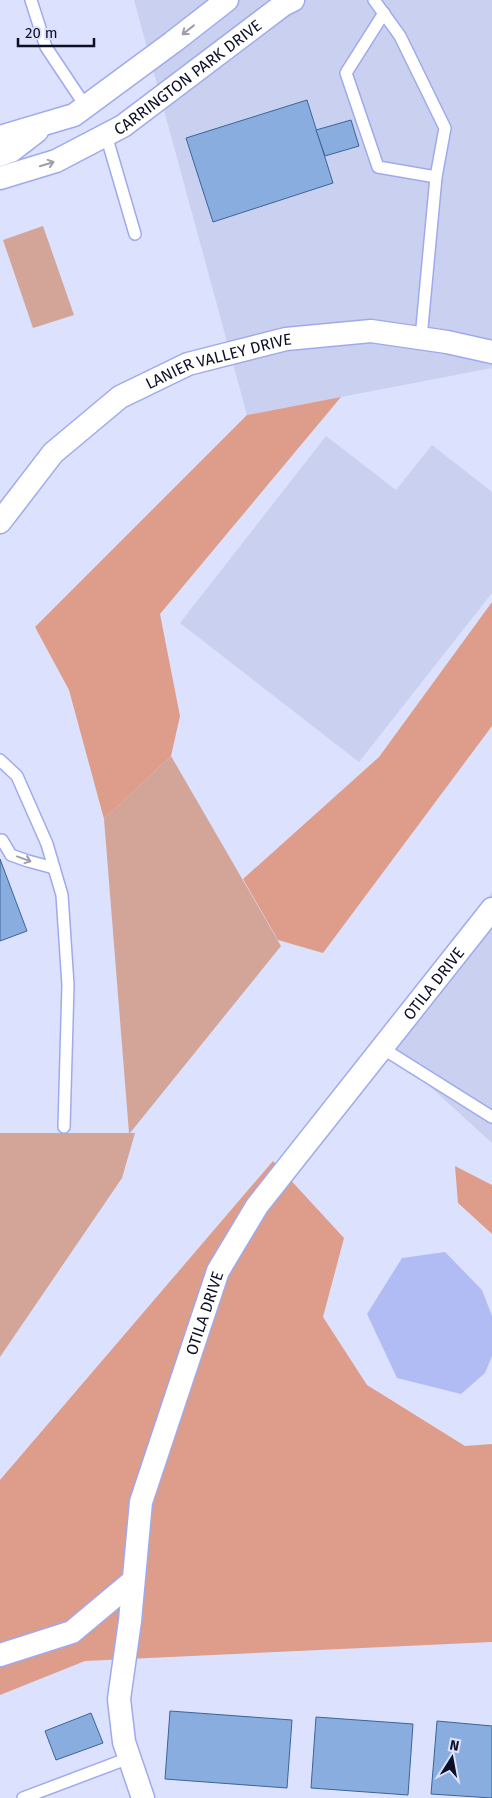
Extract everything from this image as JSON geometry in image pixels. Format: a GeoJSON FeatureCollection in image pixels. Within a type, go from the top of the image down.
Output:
{"type":"FeatureCollection","features":[{"type":"Feature","properties":{"kind":"street"},"geometry":{"type":"LineString","coordinates":[[0,137],[74,115],[227,0]]}},
{"type":"Feature","properties":{"kind":"street","name":"CARRINGTON PARK DRIVE"},"geometry":{"type":"LineString","coordinates":[[0,178],[56,160],[123,126],[283,5],[293,0]]}},
{"type":"Feature","properties":{"kind":"street","name":"CARRINGTON PARK DRIVE"},"geometry":{"type":"LineString","coordinates":[[86,106],[106,135]]}},
{"type":"Feature","properties":{"kind":"street"},"geometry":{"type":"LineString","coordinates":[[0,155],[11,151],[47,123]]}},
{"type":"Feature","properties":{"kind":"street","name":"LANIER VALLEY DRIVE"},"geometry":{"type":"LineString","coordinates":[[0,522],[52,452],[120,397],[188,364],[286,339],[371,331],[421,338],[492,352]]}},
{"type":"Feature","properties":{"kind":"street","name":"OTILA DRIVE"},"geometry":{"type":"LineString","coordinates":[[143,1798],[124,1742],[119,1699],[134,1581],[141,1502],[218,1270],[257,1206],[492,909]]}},
{"type":"Feature","properties":{"kind":"street"},"geometry":{"type":"LineString","coordinates":[[0,1655],[72,1632],[134,1581]]}},
{"type":"Feature","properties":{"kind":"lane"},"geometry":{"type":"LineString","coordinates":[[31,0],[46,47],[86,106]]}},
{"type":"Feature","properties":{"kind":"lane"},"geometry":{"type":"LineString","coordinates":[[374,0],[400,36],[445,128],[436,177],[421,338]]}},
{"type":"Feature","properties":{"kind":"lane"},"geometry":{"type":"LineString","coordinates":[[384,13],[346,73],[378,167],[436,177]]}},
{"type":"Feature","properties":{"kind":"lane"},"geometry":{"type":"LineString","coordinates":[[106,135],[135,234]]}},
{"type":"Feature","properties":{"kind":"lane"},"geometry":{"type":"LineString","coordinates":[[1,765],[17,776],[47,844],[62,895],[68,985],[64,1127]]}},
{"type":"Feature","properties":{"kind":"lane"},"geometry":{"type":"LineString","coordinates":[[2,840],[11,855],[54,868]]}},
{"type":"Feature","properties":{"kind":"lane"},"geometry":{"type":"LineString","coordinates":[[382,1048],[492,1116]]}},
{"type":"Feature","properties":{"kind":"lane"},"geometry":{"type":"LineString","coordinates":[[23,1798],[129,1758]]}},
{"type":"Feature","properties":{"kind":"shaded area"},"geometry":{"type":"Polygon","coordinates":[[[134,0],[492,0],[492,368],[247,415],[134,0]]]}},
{"type":"Feature","properties":{"kind":"shaded area"},"geometry":{"type":"Polygon","coordinates":[[[43,226],[74,315],[33,328],[3,240],[43,226]]]}},
{"type":"Feature","properties":{"kind":"shaded area"},"geometry":{"type":"Polygon","coordinates":[[[341,397],[160,614],[180,716],[171,756],[104,819],[69,690],[35,627],[247,415],[341,397]]]}},
{"type":"Feature","properties":{"kind":"shaded area"},"geometry":{"type":"Polygon","coordinates":[[[326,436],[396,490],[432,445],[492,492],[492,593],[359,762],[180,623],[326,436]]]}},
{"type":"Feature","properties":{"kind":"shaded area"},"geometry":{"type":"Polygon","coordinates":[[[492,602],[492,726],[323,953],[278,940],[243,879],[379,757],[492,602]]]}},
{"type":"Feature","properties":{"kind":"shaded area"},"geometry":{"type":"Polygon","coordinates":[[[171,756],[281,946],[130,1133],[135,1133],[122,1178],[0,1357],[0,1133],[129,1133],[104,819],[171,756]]]}},
{"type":"Feature","properties":{"kind":"shaded area"},"geometry":{"type":"Polygon","coordinates":[[[492,892],[492,1143],[378,1039],[492,892]]]}},
{"type":"Feature","properties":{"kind":"shaded area"},"geometry":{"type":"Polygon","coordinates":[[[273,1161],[344,1238],[323,1317],[367,1385],[465,1446],[492,1444],[492,1642],[85,1661],[0,1695],[0,1480],[273,1161]]]}},
{"type":"Feature","properties":{"kind":"shaded area"},"geometry":{"type":"Polygon","coordinates":[[[455,1166],[492,1185],[492,1234],[458,1203],[455,1166]]]}},
{"type":"Feature","properties":{"kind":"water"},"geometry":{"type":"Polygon","coordinates":[[[445,1252],[482,1290],[492,1316],[492,1356],[485,1373],[461,1394],[397,1378],[367,1314],[402,1258],[445,1252]]]}},
{"type":"Feature","properties":{"kind":"building"},"geometry":{"type":"Polygon","coordinates":[[[307,100],[333,183],[213,222],[186,138],[307,100]]]}},
{"type":"Feature","properties":{"kind":"building"},"geometry":{"type":"Polygon","coordinates":[[[351,120],[359,146],[325,156],[316,130],[351,120]]]}},
{"type":"Feature","properties":{"kind":"building"},"geometry":{"type":"Polygon","coordinates":[[[0,859],[27,931],[0,941],[0,859]]]}},
{"type":"Feature","properties":{"kind":"building"},"geometry":{"type":"Polygon","coordinates":[[[170,1711],[292,1720],[287,1788],[165,1779],[170,1711]]]}},
{"type":"Feature","properties":{"kind":"building"},"geometry":{"type":"Polygon","coordinates":[[[91,1713],[103,1743],[56,1760],[45,1731],[91,1713]]]}},
{"type":"Feature","properties":{"kind":"building"},"geometry":{"type":"Polygon","coordinates":[[[316,1717],[413,1724],[408,1795],[311,1788],[316,1717]]]}},
{"type":"Feature","properties":{"kind":"building"},"geometry":{"type":"Polygon","coordinates":[[[437,1721],[492,1726],[492,1798],[431,1794],[437,1721]]]}}]}
